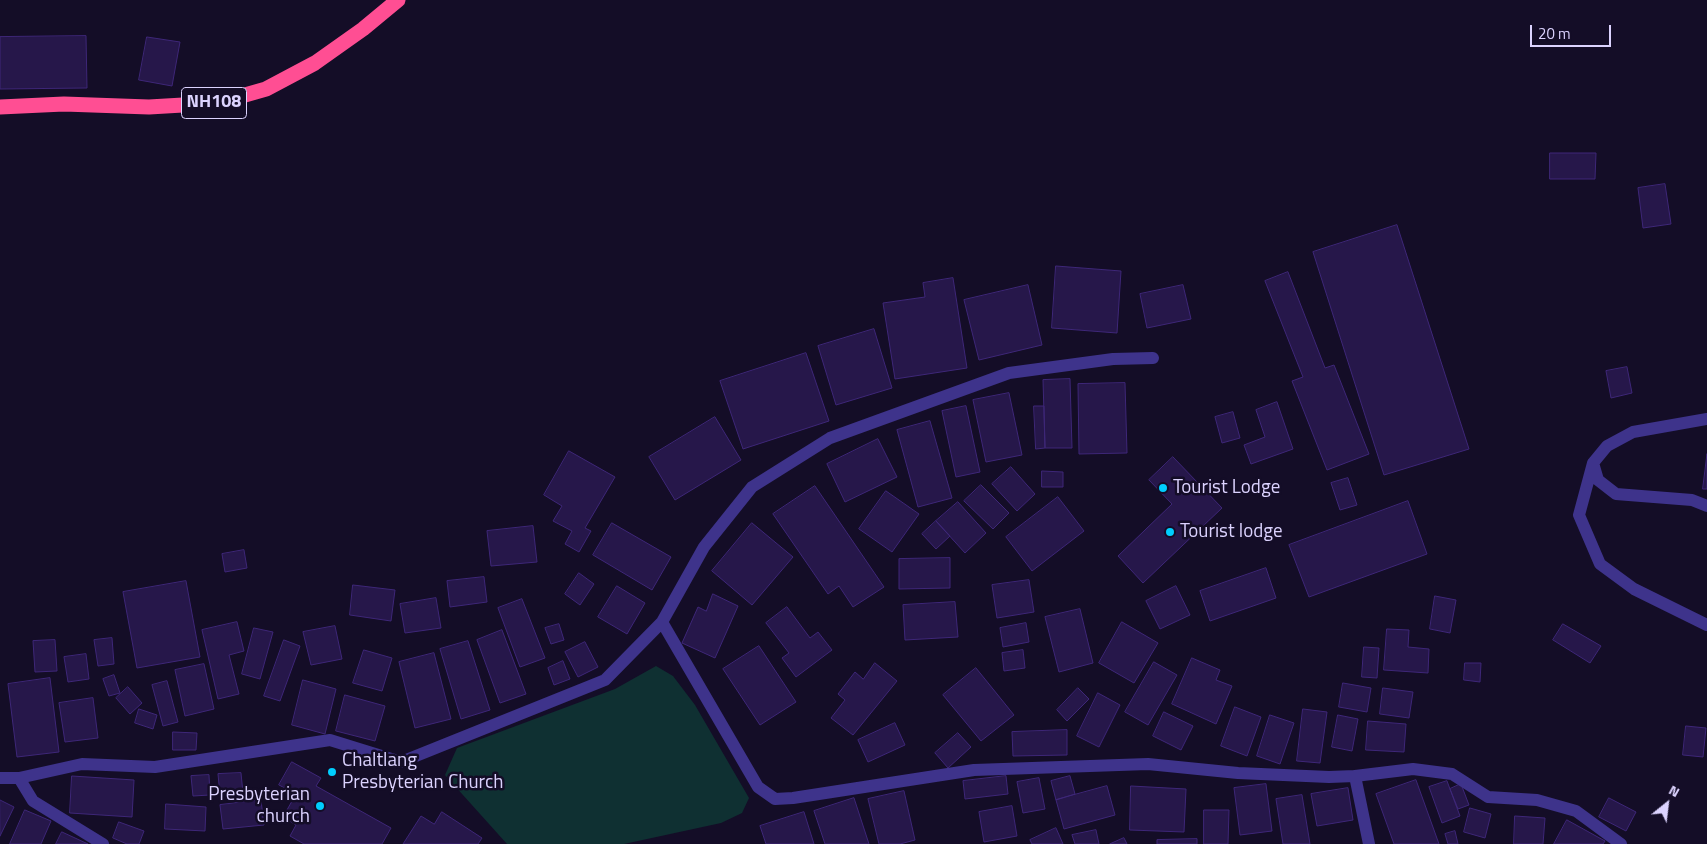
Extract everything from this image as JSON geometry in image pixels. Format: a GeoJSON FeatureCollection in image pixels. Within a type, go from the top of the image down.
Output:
{"type":"FeatureCollection","features":[{"type":"Feature","properties":{"kind":"highway","name":"NH108"},"geometry":{"type":"LineString","coordinates":[[0,107],[64,104],[149,107],[217,102],[258,92],[315,63],[363,29],[398,0]]}},
{"type":"Feature","properties":{"kind":"street"},"geometry":{"type":"LineString","coordinates":[[0,778],[19,778],[82,764],[155,767],[330,740],[401,762],[604,680],[662,622],[704,547],[752,487],[830,438],[1009,373],[1113,359],[1154,358]]}},
{"type":"Feature","properties":{"kind":"street"},"geometry":{"type":"LineString","coordinates":[[1707,419],[1633,432],[1607,446],[1593,463],[1579,515],[1600,564],[1634,589],[1707,625]]}},
{"type":"Feature","properties":{"kind":"street"},"geometry":{"type":"LineString","coordinates":[[1593,463],[1598,480],[1616,494],[1692,500],[1707,506]]}},
{"type":"Feature","properties":{"kind":"street"},"geometry":{"type":"LineString","coordinates":[[662,622],[758,787],[775,799],[793,798],[974,770],[1148,764],[1238,772],[1329,777],[1413,769],[1452,774],[1488,797],[1537,800],[1576,812],[1622,844]]}},
{"type":"Feature","properties":{"kind":"street"},"geometry":{"type":"LineString","coordinates":[[1355,776],[1369,844]]}},
{"type":"Feature","properties":{"kind":"street"},"geometry":{"type":"LineString","coordinates":[[19,778],[33,801],[102,844]]}},
{"type":"Feature","properties":{"kind":"green space"},"geometry":{"type":"Polygon","coordinates":[[[656,666],[673,676],[695,705],[749,798],[742,813],[721,823],[624,844],[507,844],[445,775],[457,748],[615,689],[656,666]]]}},
{"type":"Feature","properties":{"kind":"building"},"geometry":{"type":"Polygon","coordinates":[[[86,36],[87,88],[0,89],[0,37],[86,36]]]}},
{"type":"Feature","properties":{"kind":"building"},"geometry":{"type":"Polygon","coordinates":[[[147,37],[180,42],[172,86],[139,80],[147,37]]]}},
{"type":"Feature","properties":{"kind":"building"},"geometry":{"type":"Polygon","coordinates":[[[1550,153],[1596,153],[1595,179],[1550,179],[1550,153]]]}},
{"type":"Feature","properties":{"kind":"building"},"geometry":{"type":"Polygon","coordinates":[[[1665,184],[1671,224],[1643,228],[1638,188],[1665,184]]]}},
{"type":"Feature","properties":{"kind":"building"},"geometry":{"type":"Polygon","coordinates":[[[1397,225],[1469,449],[1384,475],[1313,252],[1397,225]]]}},
{"type":"Feature","properties":{"kind":"building"},"geometry":{"type":"Polygon","coordinates":[[[1056,266],[1121,271],[1117,333],[1052,328],[1056,266]]]}},
{"type":"Feature","properties":{"kind":"building"},"geometry":{"type":"Polygon","coordinates":[[[1288,272],[1325,368],[1334,365],[1369,454],[1327,470],[1292,381],[1303,377],[1265,281],[1288,272]]]}},
{"type":"Feature","properties":{"kind":"building"},"geometry":{"type":"Polygon","coordinates":[[[953,278],[967,368],[895,379],[883,303],[925,297],[923,283],[953,278]]]}},
{"type":"Feature","properties":{"kind":"building"},"geometry":{"type":"Polygon","coordinates":[[[1028,285],[1042,345],[979,360],[964,300],[1028,285]]]}},
{"type":"Feature","properties":{"kind":"building"},"geometry":{"type":"Polygon","coordinates":[[[1183,285],[1191,319],[1147,328],[1140,294],[1183,285]]]}},
{"type":"Feature","properties":{"kind":"building"},"geometry":{"type":"Polygon","coordinates":[[[874,329],[892,388],[836,405],[818,346],[874,329]]]}},
{"type":"Feature","properties":{"kind":"building"},"geometry":{"type":"Polygon","coordinates":[[[806,353],[829,421],[743,449],[720,381],[806,353]]]}},
{"type":"Feature","properties":{"kind":"building"},"geometry":{"type":"Polygon","coordinates":[[[1627,367],[1632,393],[1611,398],[1606,371],[1627,367]]]}},
{"type":"Feature","properties":{"kind":"building"},"geometry":{"type":"Polygon","coordinates":[[[1070,379],[1072,448],[1045,448],[1043,380],[1070,379]]]}},
{"type":"Feature","properties":{"kind":"building"},"geometry":{"type":"Polygon","coordinates":[[[1125,383],[1127,453],[1079,454],[1078,384],[1125,383]]]}},
{"type":"Feature","properties":{"kind":"building"},"geometry":{"type":"Polygon","coordinates":[[[1009,393],[1022,455],[986,462],[973,400],[1009,393]]]}},
{"type":"Feature","properties":{"kind":"building"},"geometry":{"type":"Polygon","coordinates":[[[1277,402],[1293,449],[1251,464],[1244,445],[1265,437],[1256,410],[1277,402]]]}},
{"type":"Feature","properties":{"kind":"building"},"geometry":{"type":"Polygon","coordinates":[[[966,406],[980,472],[956,477],[942,411],[966,406]]]}},
{"type":"Feature","properties":{"kind":"building"},"geometry":{"type":"Polygon","coordinates":[[[1034,406],[1044,406],[1045,448],[1036,449],[1034,406]]]}},
{"type":"Feature","properties":{"kind":"building"},"geometry":{"type":"Polygon","coordinates":[[[1233,412],[1240,438],[1222,443],[1215,417],[1233,412]]]}},
{"type":"Feature","properties":{"kind":"building"},"geometry":{"type":"Polygon","coordinates":[[[715,417],[741,460],[675,500],[649,457],[715,417]]]}},
{"type":"Feature","properties":{"kind":"building"},"geometry":{"type":"Polygon","coordinates":[[[930,421],[952,498],[918,507],[897,430],[930,421]]]}},
{"type":"Feature","properties":{"kind":"building"},"geometry":{"type":"Polygon","coordinates":[[[878,439],[897,477],[845,502],[827,464],[878,439]]]}},
{"type":"Feature","properties":{"kind":"building"},"geometry":{"type":"Polygon","coordinates":[[[569,451],[615,477],[585,528],[591,531],[579,552],[565,544],[572,531],[553,521],[562,506],[544,495],[569,451]]]}},
{"type":"Feature","properties":{"kind":"building"},"geometry":{"type":"Polygon","coordinates":[[[1707,454],[1707,489],[1703,489],[1707,454]]]}},
{"type":"Feature","properties":{"kind":"building","name":"Tourist lodge"},"geometry":{"type":"Polygon","coordinates":[[[1173,457],[1222,508],[1143,583],[1118,556],[1172,504],[1149,480],[1173,457]]]}},
{"type":"Feature","properties":{"kind":"building"},"geometry":{"type":"Polygon","coordinates":[[[1011,467],[1035,494],[1017,511],[992,484],[1011,467]]]}},
{"type":"Feature","properties":{"kind":"building"},"geometry":{"type":"Polygon","coordinates":[[[1042,471],[1063,472],[1063,487],[1042,487],[1042,471]]]}},
{"type":"Feature","properties":{"kind":"building"},"geometry":{"type":"Polygon","coordinates":[[[1348,478],[1357,505],[1340,510],[1331,483],[1348,478]]]}},
{"type":"Feature","properties":{"kind":"building"},"geometry":{"type":"Polygon","coordinates":[[[981,485],[1009,513],[993,529],[964,501],[981,485]]]}},
{"type":"Feature","properties":{"kind":"building"},"geometry":{"type":"Polygon","coordinates":[[[815,486],[884,587],[853,607],[839,586],[828,594],[773,514],[815,486]]]}},
{"type":"Feature","properties":{"kind":"building"},"geometry":{"type":"Polygon","coordinates":[[[886,491],[919,514],[892,552],[859,529],[886,491]]]}},
{"type":"Feature","properties":{"kind":"building"},"geometry":{"type":"Polygon","coordinates":[[[1058,497],[1084,531],[1032,571],[1006,537],[1058,497]]]}},
{"type":"Feature","properties":{"kind":"building"},"geometry":{"type":"Polygon","coordinates":[[[1408,501],[1427,554],[1309,597],[1289,545],[1408,501]]]}},
{"type":"Feature","properties":{"kind":"building"},"geometry":{"type":"Polygon","coordinates":[[[958,502],[986,533],[965,553],[936,521],[958,502]]]}},
{"type":"Feature","properties":{"kind":"building"},"geometry":{"type":"Polygon","coordinates":[[[936,521],[950,536],[936,549],[922,534],[936,521]]]}},
{"type":"Feature","properties":{"kind":"building"},"geometry":{"type":"Polygon","coordinates":[[[612,523],[671,557],[652,590],[593,555],[612,523]]]}},
{"type":"Feature","properties":{"kind":"building"},"geometry":{"type":"Polygon","coordinates":[[[752,523],[793,557],[752,605],[712,571],[752,523]]]}},
{"type":"Feature","properties":{"kind":"building"},"geometry":{"type":"Polygon","coordinates":[[[533,526],[537,562],[491,566],[487,531],[533,526]]]}},
{"type":"Feature","properties":{"kind":"building"},"geometry":{"type":"Polygon","coordinates":[[[244,550],[247,568],[225,572],[222,554],[244,550]]]}},
{"type":"Feature","properties":{"kind":"building"},"geometry":{"type":"Polygon","coordinates":[[[950,558],[950,588],[899,589],[899,559],[950,558]]]}},
{"type":"Feature","properties":{"kind":"building"},"geometry":{"type":"Polygon","coordinates":[[[1266,568],[1276,598],[1210,621],[1200,591],[1266,568]]]}},
{"type":"Feature","properties":{"kind":"building"},"geometry":{"type":"Polygon","coordinates":[[[579,573],[594,584],[580,605],[565,594],[579,573]]]}},
{"type":"Feature","properties":{"kind":"building"},"geometry":{"type":"Polygon","coordinates":[[[484,577],[487,602],[450,607],[447,581],[484,577]]]}},
{"type":"Feature","properties":{"kind":"building"},"geometry":{"type":"Polygon","coordinates":[[[1029,580],[1034,612],[997,618],[992,585],[1029,580]]]}},
{"type":"Feature","properties":{"kind":"building"},"geometry":{"type":"Polygon","coordinates":[[[186,581],[200,657],[137,668],[123,592],[186,581]]]}},
{"type":"Feature","properties":{"kind":"building"},"geometry":{"type":"Polygon","coordinates":[[[353,585],[395,590],[391,621],[350,615],[353,585]]]}},
{"type":"Feature","properties":{"kind":"building"},"geometry":{"type":"Polygon","coordinates":[[[617,586],[645,603],[627,634],[598,617],[617,586]]]}},
{"type":"Feature","properties":{"kind":"building"},"geometry":{"type":"Polygon","coordinates":[[[1176,586],[1190,615],[1160,629],[1146,601],[1176,586]]]}},
{"type":"Feature","properties":{"kind":"building"},"geometry":{"type":"Polygon","coordinates":[[[713,594],[738,606],[715,658],[682,643],[698,607],[706,611],[713,594]]]}},
{"type":"Feature","properties":{"kind":"building"},"geometry":{"type":"Polygon","coordinates":[[[1435,596],[1456,600],[1450,633],[1430,629],[1435,596]]]}},
{"type":"Feature","properties":{"kind":"building"},"geometry":{"type":"Polygon","coordinates":[[[436,598],[441,628],[405,633],[400,604],[436,598]]]}},
{"type":"Feature","properties":{"kind":"building"},"geometry":{"type":"Polygon","coordinates":[[[522,599],[545,658],[520,667],[498,608],[522,599]]]}},
{"type":"Feature","properties":{"kind":"building"},"geometry":{"type":"Polygon","coordinates":[[[955,602],[958,637],[905,640],[903,605],[955,602]]]}},
{"type":"Feature","properties":{"kind":"building"},"geometry":{"type":"Polygon","coordinates":[[[787,607],[810,638],[818,632],[832,650],[796,677],[782,658],[789,653],[766,623],[787,607]]]}},
{"type":"Feature","properties":{"kind":"building"},"geometry":{"type":"Polygon","coordinates":[[[1080,609],[1093,663],[1059,672],[1045,617],[1080,609]]]}},
{"type":"Feature","properties":{"kind":"building"},"geometry":{"type":"Polygon","coordinates":[[[237,622],[244,651],[229,655],[239,694],[218,699],[202,630],[237,622]]]}},
{"type":"Feature","properties":{"kind":"building"},"geometry":{"type":"Polygon","coordinates":[[[1122,622],[1158,643],[1134,683],[1099,663],[1122,622]]]}},
{"type":"Feature","properties":{"kind":"building"},"geometry":{"type":"Polygon","coordinates":[[[1026,623],[1029,642],[1003,647],[1000,628],[1026,623]]]}},
{"type":"Feature","properties":{"kind":"building"},"geometry":{"type":"Polygon","coordinates":[[[559,624],[564,640],[551,644],[545,628],[559,624]]]}},
{"type":"Feature","properties":{"kind":"building"},"geometry":{"type":"Polygon","coordinates":[[[1563,624],[1601,646],[1590,663],[1553,640],[1563,624]]]}},
{"type":"Feature","properties":{"kind":"building"},"geometry":{"type":"Polygon","coordinates":[[[335,626],[342,659],[311,665],[303,632],[335,626]]]}},
{"type":"Feature","properties":{"kind":"building"},"geometry":{"type":"Polygon","coordinates":[[[254,628],[273,632],[260,679],[242,674],[254,628]]]}},
{"type":"Feature","properties":{"kind":"building"},"geometry":{"type":"Polygon","coordinates":[[[1387,629],[1409,630],[1408,647],[1429,649],[1428,673],[1384,670],[1387,629]]]}},
{"type":"Feature","properties":{"kind":"building"},"geometry":{"type":"Polygon","coordinates":[[[502,630],[526,694],[500,703],[477,640],[502,630]]]}},
{"type":"Feature","properties":{"kind":"building"},"geometry":{"type":"Polygon","coordinates":[[[112,638],[114,664],[98,666],[94,640],[112,638]]]}},
{"type":"Feature","properties":{"kind":"building"},"geometry":{"type":"Polygon","coordinates":[[[55,640],[57,671],[35,672],[33,641],[55,640]]]}},
{"type":"Feature","properties":{"kind":"building"},"geometry":{"type":"Polygon","coordinates":[[[284,640],[300,646],[280,701],[264,696],[284,640]]]}},
{"type":"Feature","properties":{"kind":"building"},"geometry":{"type":"Polygon","coordinates":[[[468,641],[490,710],[461,719],[440,649],[468,641]]]}},
{"type":"Feature","properties":{"kind":"building"},"geometry":{"type":"Polygon","coordinates":[[[585,642],[598,667],[578,677],[565,652],[585,642]]]}},
{"type":"Feature","properties":{"kind":"building"},"geometry":{"type":"Polygon","coordinates":[[[759,646],[796,702],[760,725],[723,669],[759,646]]]}},
{"type":"Feature","properties":{"kind":"building"},"geometry":{"type":"Polygon","coordinates":[[[1364,647],[1379,648],[1377,678],[1362,677],[1364,647]]]}},
{"type":"Feature","properties":{"kind":"building"},"geometry":{"type":"Polygon","coordinates":[[[364,650],[392,658],[382,691],[353,683],[364,650]]]}},
{"type":"Feature","properties":{"kind":"building"},"geometry":{"type":"Polygon","coordinates":[[[1023,650],[1025,668],[1004,671],[1002,653],[1023,650]]]}},
{"type":"Feature","properties":{"kind":"building"},"geometry":{"type":"Polygon","coordinates":[[[434,653],[451,719],[415,728],[399,662],[434,653]]]}},
{"type":"Feature","properties":{"kind":"building"},"geometry":{"type":"Polygon","coordinates":[[[86,654],[89,679],[68,682],[64,657],[86,654]]]}},
{"type":"Feature","properties":{"kind":"building"},"geometry":{"type":"Polygon","coordinates":[[[1192,658],[1220,670],[1216,680],[1232,686],[1216,724],[1172,704],[1192,658]]]}},
{"type":"Feature","properties":{"kind":"building"},"geometry":{"type":"Polygon","coordinates":[[[563,661],[570,679],[554,685],[548,668],[563,661]]]}},
{"type":"Feature","properties":{"kind":"building"},"geometry":{"type":"Polygon","coordinates":[[[1154,662],[1177,675],[1148,725],[1125,712],[1154,662]]]}},
{"type":"Feature","properties":{"kind":"building"},"geometry":{"type":"Polygon","coordinates":[[[875,663],[897,681],[853,735],[831,718],[845,700],[838,694],[855,672],[863,679],[875,663]]]}},
{"type":"Feature","properties":{"kind":"building"},"geometry":{"type":"Polygon","coordinates":[[[1465,663],[1481,663],[1480,682],[1464,680],[1465,663]]]}},
{"type":"Feature","properties":{"kind":"building"},"geometry":{"type":"Polygon","coordinates":[[[204,664],[214,709],[185,716],[175,670],[204,664]]]}},
{"type":"Feature","properties":{"kind":"building"},"geometry":{"type":"Polygon","coordinates":[[[976,668],[1014,715],[981,741],[943,695],[976,668]]]}},
{"type":"Feature","properties":{"kind":"building"},"geometry":{"type":"Polygon","coordinates":[[[114,675],[120,693],[109,696],[103,679],[114,675]]]}},
{"type":"Feature","properties":{"kind":"building"},"geometry":{"type":"Polygon","coordinates":[[[50,678],[59,752],[17,757],[8,684],[50,678]]]}},
{"type":"Feature","properties":{"kind":"building"},"geometry":{"type":"Polygon","coordinates":[[[303,680],[336,689],[325,734],[292,725],[303,680]]]}},
{"type":"Feature","properties":{"kind":"building"},"geometry":{"type":"Polygon","coordinates":[[[167,681],[178,722],[163,726],[152,685],[167,681]]]}},
{"type":"Feature","properties":{"kind":"building"},"geometry":{"type":"Polygon","coordinates":[[[1343,683],[1371,688],[1367,712],[1339,707],[1343,683]]]}},
{"type":"Feature","properties":{"kind":"building"},"geometry":{"type":"Polygon","coordinates":[[[128,687],[142,703],[130,714],[116,698],[128,687]]]}},
{"type":"Feature","properties":{"kind":"building"},"geometry":{"type":"Polygon","coordinates":[[[1078,688],[1089,699],[1067,721],[1057,710],[1078,688]]]}},
{"type":"Feature","properties":{"kind":"building"},"geometry":{"type":"Polygon","coordinates":[[[1383,688],[1413,692],[1409,718],[1380,714],[1383,688]]]}},
{"type":"Feature","properties":{"kind":"building"},"geometry":{"type":"Polygon","coordinates":[[[1098,693],[1120,705],[1099,747],[1077,736],[1098,693]]]}},
{"type":"Feature","properties":{"kind":"building"},"geometry":{"type":"Polygon","coordinates":[[[345,695],[385,706],[375,741],[336,731],[345,695]]]}},
{"type":"Feature","properties":{"kind":"building"},"geometry":{"type":"Polygon","coordinates":[[[93,698],[98,738],[65,742],[59,703],[93,698]]]}},
{"type":"Feature","properties":{"kind":"building"},"geometry":{"type":"Polygon","coordinates":[[[1235,707],[1261,717],[1247,756],[1221,746],[1235,707]]]}},
{"type":"Feature","properties":{"kind":"building"},"geometry":{"type":"Polygon","coordinates":[[[139,709],[157,715],[153,729],[135,723],[139,709]]]}},
{"type":"Feature","properties":{"kind":"building"},"geometry":{"type":"Polygon","coordinates":[[[1303,709],[1327,712],[1320,763],[1297,761],[1303,709]]]}},
{"type":"Feature","properties":{"kind":"building"},"geometry":{"type":"Polygon","coordinates":[[[1164,712],[1193,726],[1181,750],[1153,736],[1164,712]]]}},
{"type":"Feature","properties":{"kind":"building"},"geometry":{"type":"Polygon","coordinates":[[[1270,715],[1294,723],[1280,764],[1257,756],[1270,715]]]}},
{"type":"Feature","properties":{"kind":"building"},"geometry":{"type":"Polygon","coordinates":[[[1338,715],[1358,719],[1352,751],[1332,747],[1338,715]]]}},
{"type":"Feature","properties":{"kind":"building"},"geometry":{"type":"Polygon","coordinates":[[[1368,721],[1406,724],[1404,752],[1366,750],[1368,721]]]}},
{"type":"Feature","properties":{"kind":"building"},"geometry":{"type":"Polygon","coordinates":[[[895,723],[905,745],[868,762],[858,740],[895,723]]]}},
{"type":"Feature","properties":{"kind":"building"},"geometry":{"type":"Polygon","coordinates":[[[1686,726],[1706,728],[1703,757],[1683,755],[1686,726]]]}},
{"type":"Feature","properties":{"kind":"building"},"geometry":{"type":"Polygon","coordinates":[[[1067,730],[1067,755],[1013,756],[1012,732],[1067,730]]]}},
{"type":"Feature","properties":{"kind":"building"},"geometry":{"type":"Polygon","coordinates":[[[173,732],[197,733],[196,750],[173,750],[173,732]]]}},
{"type":"Feature","properties":{"kind":"building"},"geometry":{"type":"Polygon","coordinates":[[[958,733],[971,747],[948,768],[935,753],[958,733]]]}},
{"type":"Feature","properties":{"kind":"building","name":"Presbyterian church"},"geometry":{"type":"Polygon","coordinates":[[[292,762],[321,778],[316,786],[391,828],[382,844],[304,844],[290,836],[296,825],[283,817],[296,794],[279,785],[292,762]]]}},
{"type":"Feature","properties":{"kind":"building"},"geometry":{"type":"Polygon","coordinates":[[[241,773],[243,793],[220,795],[218,774],[241,773]]]}},
{"type":"Feature","properties":{"kind":"building"},"geometry":{"type":"Polygon","coordinates":[[[209,775],[210,795],[193,796],[191,776],[209,775]]]}},
{"type":"Feature","properties":{"kind":"building"},"geometry":{"type":"Polygon","coordinates":[[[72,776],[134,780],[132,817],[70,813],[72,776]]]}},
{"type":"Feature","properties":{"kind":"building"},"geometry":{"type":"Polygon","coordinates":[[[1006,776],[1008,794],[965,799],[963,781],[1006,776]]]}},
{"type":"Feature","properties":{"kind":"building"},"geometry":{"type":"Polygon","coordinates":[[[1070,776],[1075,794],[1056,800],[1051,781],[1070,776]]]}},
{"type":"Feature","properties":{"kind":"building"},"geometry":{"type":"Polygon","coordinates":[[[1039,778],[1045,809],[1023,813],[1017,782],[1039,778]]]}},
{"type":"Feature","properties":{"kind":"building"},"geometry":{"type":"Polygon","coordinates":[[[1416,780],[1439,844],[1394,844],[1376,794],[1416,780]]]}},
{"type":"Feature","properties":{"kind":"building"},"geometry":{"type":"Polygon","coordinates":[[[1447,781],[1460,816],[1442,823],[1429,787],[1447,781]]]}},
{"type":"Feature","properties":{"kind":"building"},"geometry":{"type":"Polygon","coordinates":[[[1266,784],[1272,831],[1240,835],[1234,788],[1266,784]]]}},
{"type":"Feature","properties":{"kind":"building"},"geometry":{"type":"Polygon","coordinates":[[[1461,784],[1469,805],[1458,809],[1450,789],[1461,784]]]}},
{"type":"Feature","properties":{"kind":"building"},"geometry":{"type":"Polygon","coordinates":[[[1107,786],[1115,815],[1064,829],[1056,800],[1107,786]]]}},
{"type":"Feature","properties":{"kind":"building"},"geometry":{"type":"Polygon","coordinates":[[[1131,786],[1186,789],[1184,832],[1130,830],[1131,786]]]}},
{"type":"Feature","properties":{"kind":"building"},"geometry":{"type":"Polygon","coordinates":[[[1348,788],[1353,820],[1317,826],[1311,794],[1348,788]]]}},
{"type":"Feature","properties":{"kind":"building"},"geometry":{"type":"Polygon","coordinates":[[[904,791],[915,840],[900,844],[879,844],[868,799],[904,791]]]}},
{"type":"Feature","properties":{"kind":"building"},"geometry":{"type":"Polygon","coordinates":[[[1302,795],[1310,844],[1283,844],[1276,799],[1302,795]]]}},
{"type":"Feature","properties":{"kind":"building"},"geometry":{"type":"Polygon","coordinates":[[[854,798],[869,844],[825,844],[814,811],[854,798]]]}},
{"type":"Feature","properties":{"kind":"building"},"geometry":{"type":"Polygon","coordinates":[[[1609,798],[1636,812],[1626,831],[1599,817],[1609,798]]]}},
{"type":"Feature","properties":{"kind":"building"},"geometry":{"type":"Polygon","coordinates":[[[0,800],[14,807],[0,836],[0,800]]]}},
{"type":"Feature","properties":{"kind":"building"},"geometry":{"type":"Polygon","coordinates":[[[261,800],[264,825],[223,829],[220,805],[261,800]]]}},
{"type":"Feature","properties":{"kind":"building"},"geometry":{"type":"Polygon","coordinates":[[[166,804],[206,807],[205,831],[165,829],[166,804]]]}},
{"type":"Feature","properties":{"kind":"building"},"geometry":{"type":"Polygon","coordinates":[[[1012,806],[1017,836],[984,842],[979,812],[1012,806]]]}},
{"type":"Feature","properties":{"kind":"building"},"geometry":{"type":"Polygon","coordinates":[[[1470,808],[1491,814],[1485,838],[1464,832],[1470,808]]]}},
{"type":"Feature","properties":{"kind":"building"},"geometry":{"type":"Polygon","coordinates":[[[25,810],[51,821],[41,844],[10,844],[25,810]]]}},
{"type":"Feature","properties":{"kind":"building"},"geometry":{"type":"Polygon","coordinates":[[[1204,810],[1229,810],[1228,844],[1204,844],[1204,810]]]}},
{"type":"Feature","properties":{"kind":"building"},"geometry":{"type":"Polygon","coordinates":[[[442,812],[482,838],[478,844],[403,844],[421,816],[434,824],[442,812]]]}},
{"type":"Feature","properties":{"kind":"building"},"geometry":{"type":"Polygon","coordinates":[[[804,812],[814,844],[766,844],[760,826],[804,812]]]}},
{"type":"Feature","properties":{"kind":"building"},"geometry":{"type":"Polygon","coordinates":[[[1515,816],[1545,818],[1543,844],[1514,844],[1515,816]]]}},
{"type":"Feature","properties":{"kind":"building"},"geometry":{"type":"Polygon","coordinates":[[[1567,820],[1605,841],[1603,844],[1554,844],[1567,820]]]}},
{"type":"Feature","properties":{"kind":"building"},"geometry":{"type":"Polygon","coordinates":[[[119,822],[144,831],[139,844],[127,844],[113,838],[119,822]]]}},
{"type":"Feature","properties":{"kind":"building"},"geometry":{"type":"Polygon","coordinates":[[[1056,828],[1063,844],[1032,844],[1030,840],[1056,828]]]}},
{"type":"Feature","properties":{"kind":"building"},"geometry":{"type":"Polygon","coordinates":[[[1096,830],[1099,844],[1075,844],[1072,835],[1096,830]]]}},
{"type":"Feature","properties":{"kind":"building"},"geometry":{"type":"Polygon","coordinates":[[[1455,831],[1458,844],[1448,844],[1445,834],[1455,831]]]}},
{"type":"Feature","properties":{"kind":"building"},"geometry":{"type":"Polygon","coordinates":[[[62,832],[88,844],[56,844],[62,832]]]}},
{"type":"Feature","properties":{"kind":"building"},"geometry":{"type":"Polygon","coordinates":[[[1124,838],[1127,844],[1110,844],[1124,838]]]}},
{"type":"Feature","properties":{"kind":"building"},"geometry":{"type":"Polygon","coordinates":[[[1197,839],[1197,844],[1157,844],[1157,840],[1197,839]]]}},
{"type":"Feature","properties":{"kind":"place","name":"Tourist Lodge"},"geometry":{"type":"Point","coordinates":[1163,488]}},
{"type":"Feature","properties":{"kind":"place","name":"Tourist lodge"},"geometry":{"type":"Point","coordinates":[1170,532]}},
{"type":"Feature","properties":{"kind":"place","name":"Chaltlang Presbyterian Church"},"geometry":{"type":"Point","coordinates":[332,772]}},
{"type":"Feature","properties":{"kind":"place","name":"Presbyterian church"},"geometry":{"type":"Point","coordinates":[320,806]}}]}
